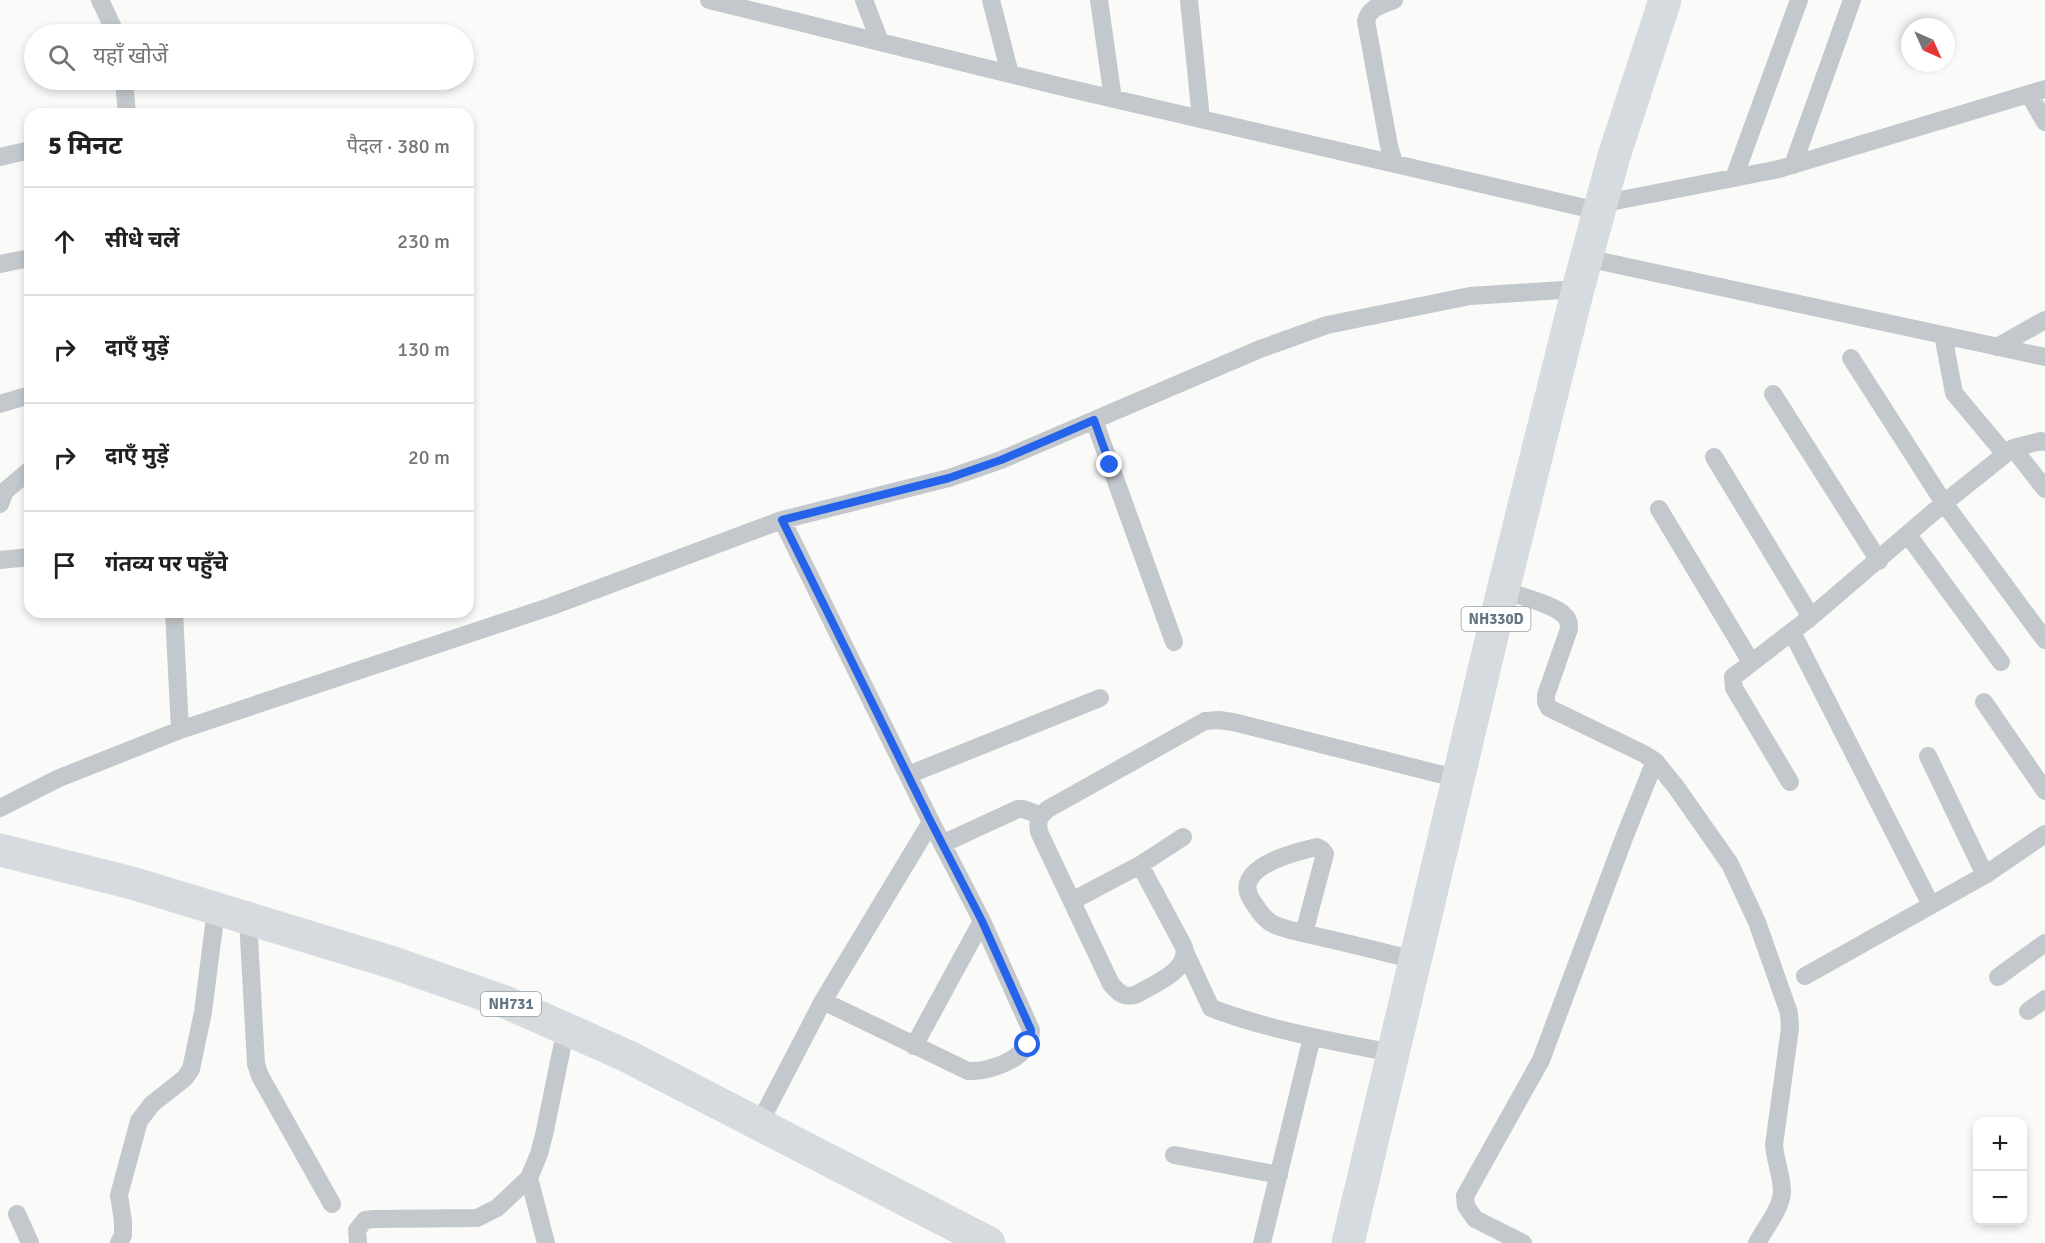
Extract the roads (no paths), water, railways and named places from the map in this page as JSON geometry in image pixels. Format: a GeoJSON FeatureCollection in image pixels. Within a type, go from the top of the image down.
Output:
{"type":"FeatureCollection","features":[{"type":"Feature","properties":{"kind":"highway","name":"NH330D"},"geometry":{"type":"LineString","coordinates":[[1348,1243],[1503,590],[1582,273],[1628,109],[1665,0]]}},
{"type":"Feature","properties":{"kind":"highway","name":"NH731"},"geometry":{"type":"LineString","coordinates":[[0,850],[132,883],[439,978],[505,1002],[627,1056],[989,1243]]}},
{"type":"Feature","properties":{"kind":"street"},"geometry":{"type":"LineString","coordinates":[[100,0],[111,24]]}},
{"type":"Feature","properties":{"kind":"street"},"geometry":{"type":"LineString","coordinates":[[709,0],[1113,99],[1599,207],[1793,165],[2037,91],[2045,122]]}},
{"type":"Feature","properties":{"kind":"street"},"geometry":{"type":"LineString","coordinates":[[864,0],[880,42]]}},
{"type":"Feature","properties":{"kind":"street"},"geometry":{"type":"LineString","coordinates":[[991,0],[1010,74]]}},
{"type":"Feature","properties":{"kind":"street"},"geometry":{"type":"LineString","coordinates":[[1100,0],[1113,99]]}},
{"type":"Feature","properties":{"kind":"street"},"geometry":{"type":"LineString","coordinates":[[1189,0],[1201,119]]}},
{"type":"Feature","properties":{"kind":"street"},"geometry":{"type":"LineString","coordinates":[[1394,0],[1371,9],[1366,21],[1394,163]]}},
{"type":"Feature","properties":{"kind":"street"},"geometry":{"type":"LineString","coordinates":[[1734,178],[1799,0]]}},
{"type":"Feature","properties":{"kind":"street"},"geometry":{"type":"LineString","coordinates":[[1793,165],[1851,0]]}},
{"type":"Feature","properties":{"kind":"street"},"geometry":{"type":"LineString","coordinates":[[125,90],[126,108]]}},
{"type":"Feature","properties":{"kind":"street"},"geometry":{"type":"LineString","coordinates":[[0,157],[24,151]]}},
{"type":"Feature","properties":{"kind":"street"},"geometry":{"type":"LineString","coordinates":[[0,264],[24,259]]}},
{"type":"Feature","properties":{"kind":"street"},"geometry":{"type":"LineString","coordinates":[[0,808],[68,775],[180,730],[552,606],[782,520],[949,478],[1001,460],[1260,349],[1327,325],[1582,273],[1943,335],[2045,357]]}},
{"type":"Feature","properties":{"kind":"street"},"geometry":{"type":"LineString","coordinates":[[1996,347],[2045,320]]}},
{"type":"Feature","properties":{"kind":"street"},"geometry":{"type":"LineString","coordinates":[[1943,335],[1954,393],[2045,489]]}},
{"type":"Feature","properties":{"kind":"street"},"geometry":{"type":"LineString","coordinates":[[1851,358],[1944,503],[2045,640]]}},
{"type":"Feature","properties":{"kind":"street"},"geometry":{"type":"LineString","coordinates":[[1773,394],[1879,561]]}},
{"type":"Feature","properties":{"kind":"street"},"geometry":{"type":"LineString","coordinates":[[0,404],[24,397]]}},
{"type":"Feature","properties":{"kind":"street"},"geometry":{"type":"LineString","coordinates":[[1094,420],[1174,642]]}},
{"type":"Feature","properties":{"kind":"street"},"geometry":{"type":"LineString","coordinates":[[1790,782],[1734,688],[1733,677],[1811,617],[1944,503],[2009,451],[2045,442]]}},
{"type":"Feature","properties":{"kind":"street"},"geometry":{"type":"LineString","coordinates":[[1714,457],[1811,617]]}},
{"type":"Feature","properties":{"kind":"street"},"geometry":{"type":"LineString","coordinates":[[0,471],[2,497]]}},
{"type":"Feature","properties":{"kind":"street"},"geometry":{"type":"LineString","coordinates":[[2,497],[24,476]]}},
{"type":"Feature","properties":{"kind":"street"},"geometry":{"type":"LineString","coordinates":[[1659,509],[1751,662]]}},
{"type":"Feature","properties":{"kind":"street"},"geometry":{"type":"LineString","coordinates":[[782,520],[982,921],[1031,1030],[1031,1037],[1028,1045],[1017,1056],[994,1068],[978,1072],[968,1071],[823,1001]]}},
{"type":"Feature","properties":{"kind":"street"},"geometry":{"type":"LineString","coordinates":[[1908,535],[2001,662]]}},
{"type":"Feature","properties":{"kind":"street"},"geometry":{"type":"LineString","coordinates":[[0,560],[24,558]]}},
{"type":"Feature","properties":{"kind":"street"},"geometry":{"type":"LineString","coordinates":[[1503,590],[1556,609],[1569,622],[1569,629],[1546,695],[1549,708],[1635,749],[1654,761],[1683,796],[1730,864],[1757,922],[1789,1012],[1790,1028],[1774,1145],[1782,1193],[1779,1204],[1757,1243]]}},
{"type":"Feature","properties":{"kind":"street"},"geometry":{"type":"LineString","coordinates":[[174,618],[180,730]]}},
{"type":"Feature","properties":{"kind":"street"},"geometry":{"type":"LineString","coordinates":[[1792,632],[1931,905]]}},
{"type":"Feature","properties":{"kind":"street"},"geometry":{"type":"LineString","coordinates":[[908,775],[1100,698]]}},
{"type":"Feature","properties":{"kind":"street"},"geometry":{"type":"LineString","coordinates":[[1984,702],[2045,791]]}},
{"type":"Feature","properties":{"kind":"street"},"geometry":{"type":"LineString","coordinates":[[1186,954],[1179,969],[1135,995],[1121,995],[1111,984],[1039,832],[1038,822],[1041,815],[1205,721],[1233,722],[1459,779]]}},
{"type":"Feature","properties":{"kind":"street"},"geometry":{"type":"LineString","coordinates":[[1928,756],[1985,875]]}},
{"type":"Feature","properties":{"kind":"street"},"geometry":{"type":"LineString","coordinates":[[1522,1243],[1475,1219],[1466,1206],[1465,1196],[1548,1045],[1654,761]]}},
{"type":"Feature","properties":{"kind":"street"},"geometry":{"type":"LineString","coordinates":[[942,844],[1018,809],[1023,808],[1041,815]]}},
{"type":"Feature","properties":{"kind":"street"},"geometry":{"type":"LineString","coordinates":[[759,1124],[823,1001],[931,822]]}},
{"type":"Feature","properties":{"kind":"street"},"geometry":{"type":"LineString","coordinates":[[1805,975],[1985,875],[2045,834]]}},
{"type":"Feature","properties":{"kind":"street"},"geometry":{"type":"LineString","coordinates":[[1072,901],[1140,865],[1183,837]]}},
{"type":"Feature","properties":{"kind":"street"},"geometry":{"type":"LineString","coordinates":[[1304,933],[1325,854],[1317,847],[1269,862],[1260,867],[1249,880],[1248,896],[1264,918],[1273,925],[1304,933],[1414,960]]}},
{"type":"Feature","properties":{"kind":"street"},"geometry":{"type":"LineString","coordinates":[[1140,865],[1211,1008],[1241,1019],[1312,1037],[1392,1053]]}},
{"type":"Feature","properties":{"kind":"street"},"geometry":{"type":"LineString","coordinates":[[119,1243],[123,1235],[120,1188],[139,1121],[152,1104],[185,1078],[191,1069],[203,1012],[216,910]]}},
{"type":"Feature","properties":{"kind":"street"},"geometry":{"type":"LineString","coordinates":[[248,919],[256,1064],[260,1076],[332,1204]]}},
{"type":"Feature","properties":{"kind":"street"},"geometry":{"type":"LineString","coordinates":[[914,1046],[982,921]]}},
{"type":"Feature","properties":{"kind":"street"},"geometry":{"type":"LineString","coordinates":[[1998,976],[2045,943]]}},
{"type":"Feature","properties":{"kind":"street"},"geometry":{"type":"LineString","coordinates":[[2028,1011],[2045,999]]}},
{"type":"Feature","properties":{"kind":"street"},"geometry":{"type":"LineString","coordinates":[[358,1243],[357,1230],[365,1220],[477,1218],[496,1208],[529,1178],[544,1135],[566,1028]]}},
{"type":"Feature","properties":{"kind":"street"},"geometry":{"type":"LineString","coordinates":[[1262,1243],[1312,1037]]}},
{"type":"Feature","properties":{"kind":"street"},"geometry":{"type":"LineString","coordinates":[[1174,1155],[1279,1175]]}},
{"type":"Feature","properties":{"kind":"street"},"geometry":{"type":"LineString","coordinates":[[529,1178],[546,1243]]}},
{"type":"Feature","properties":{"kind":"street"},"geometry":{"type":"LineString","coordinates":[[17,1214],[30,1243]]}}]}
